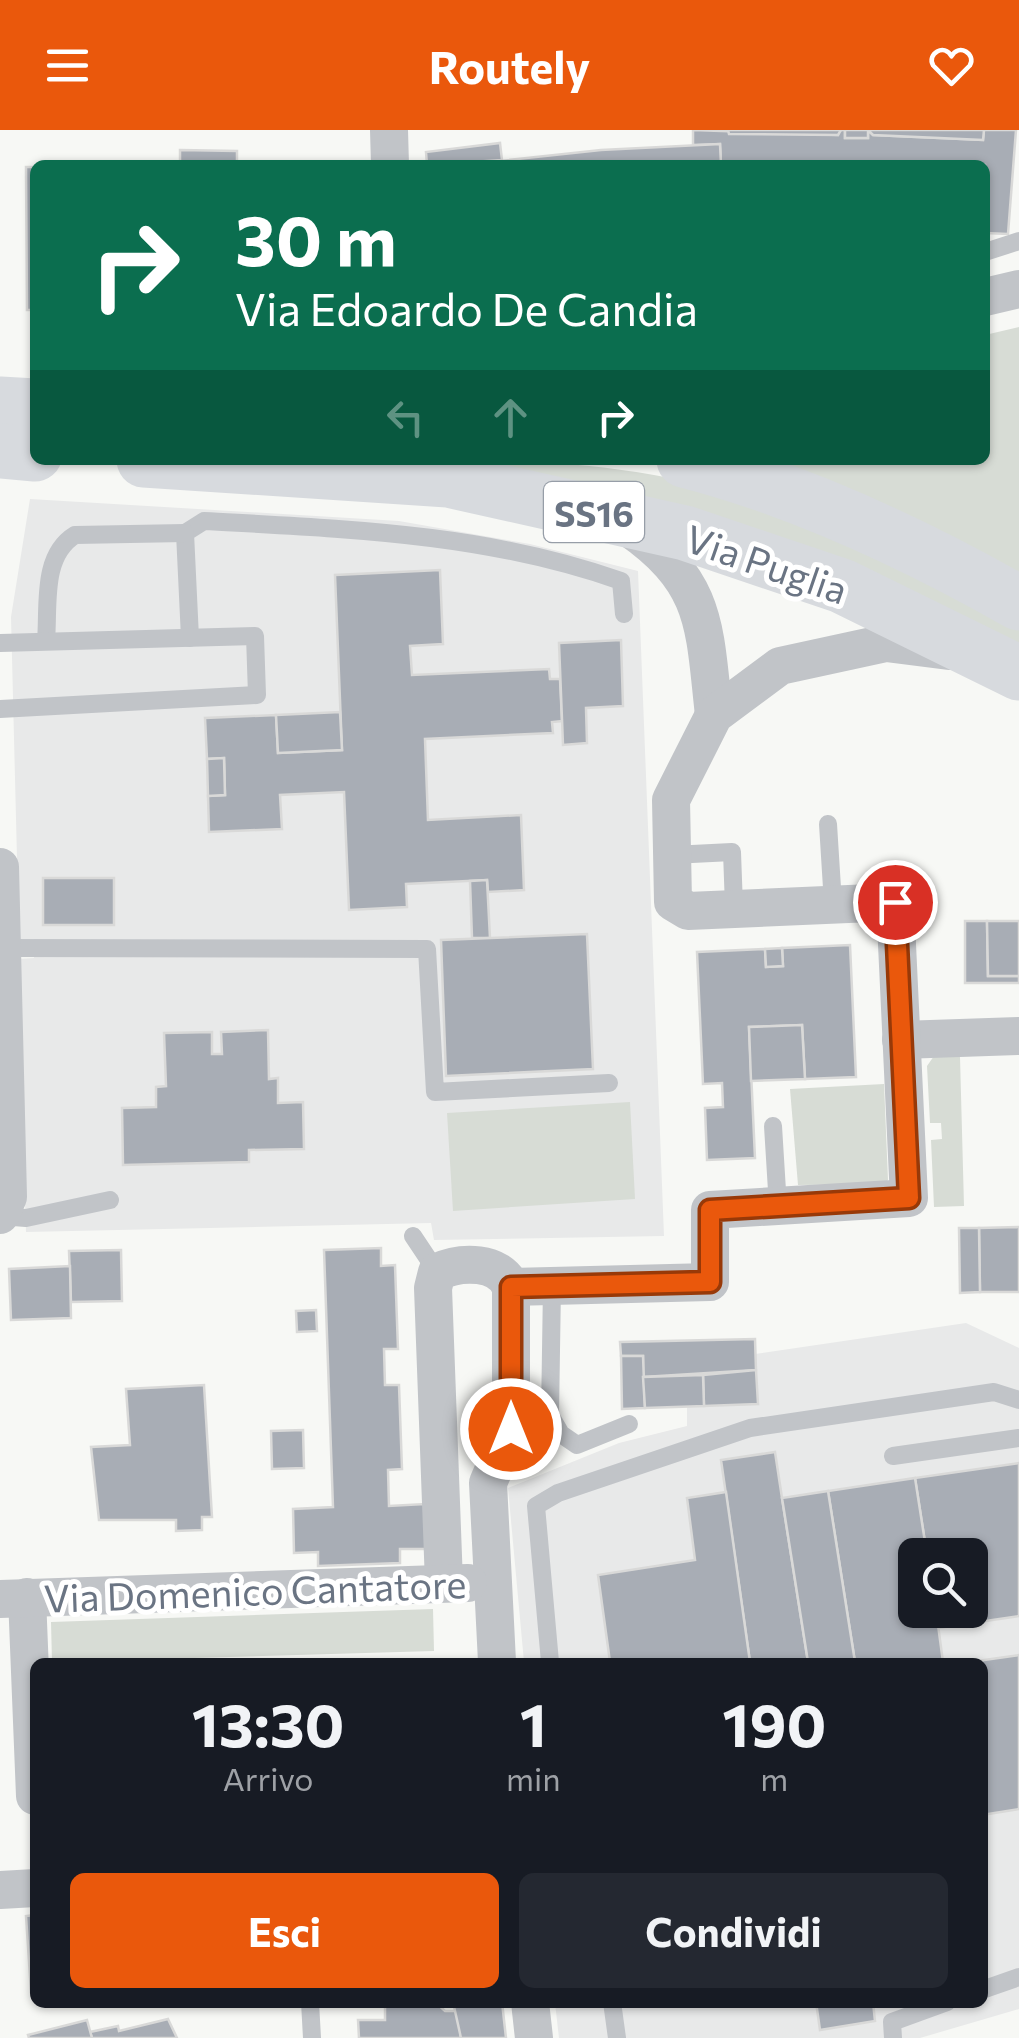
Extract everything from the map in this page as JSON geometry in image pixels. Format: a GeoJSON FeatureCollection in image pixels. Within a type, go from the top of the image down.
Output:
{"type":"FeatureCollection","features":[{"type":"Feature","properties":{"kind":"highway"},"geometry":{"type":"LineString","coordinates":[[0,404],[30,406]]}},
{"type":"Feature","properties":{"kind":"highway"},"geometry":{"type":"LineString","coordinates":[[0,452],[30,454]]}},
{"type":"Feature","properties":{"kind":"highway","name":"Via Puglia"},"geometry":{"type":"LineString","coordinates":[[220,465],[448,480],[686,533],[842,586],[1008,668]]}},
{"type":"Feature","properties":{"kind":"highway","name":"Via Puglia"},"geometry":{"type":"LineString","coordinates":[[699,465],[827,509],[945,561],[1019,603]]}},
{"type":"Feature","properties":{"kind":"street"},"geometry":{"type":"LineString","coordinates":[[388,130],[390,160]]}},
{"type":"Feature","properties":{"kind":"street"},"geometry":{"type":"LineString","coordinates":[[990,296],[1019,289]]}},
{"type":"Feature","properties":{"kind":"street"},"geometry":{"type":"LineString","coordinates":[[611,516],[666,554],[703,616],[714,715]]}},
{"type":"Feature","properties":{"kind":"street"},"geometry":{"type":"LineString","coordinates":[[511,1287],[710,1282],[710,1210],[909,1198],[895,902],[688,912],[673,902],[671,800],[714,715],[780,666],[886,643],[1008,668]]}},
{"type":"Feature","properties":{"kind":"street"},"geometry":{"type":"LineString","coordinates":[[0,867],[8,1197],[0,1216]]}},
{"type":"Feature","properties":{"kind":"street"},"geometry":{"type":"LineString","coordinates":[[902,1040],[1019,1036]]}},
{"type":"Feature","properties":{"kind":"street"},"geometry":{"type":"LineString","coordinates":[[444,1583],[433,1330],[437,1272],[448,1267],[494,1266],[506,1275],[511,1287],[511,1429],[488,1483],[490,1582]]}},
{"type":"Feature","properties":{"kind":"street","name":"Via Domenico Cantatore"},"geometry":{"type":"LineString","coordinates":[[14,1598],[490,1582],[497,1658]]}},
{"type":"Feature","properties":{"kind":"street"},"geometry":{"type":"LineString","coordinates":[[14,1598],[30,1756]]}},
{"type":"Feature","properties":{"kind":"street"},"geometry":{"type":"LineString","coordinates":[[0,1890],[30,1888]]}},
{"type":"Feature","properties":{"kind":"street"},"geometry":{"type":"LineString","coordinates":[[531,2008],[534,2038]]}},
{"type":"Feature","properties":{"kind":"lane"},"geometry":{"type":"LineString","coordinates":[[990,251],[1019,242]]}},
{"type":"Feature","properties":{"kind":"lane"},"geometry":{"type":"LineString","coordinates":[[46,641],[52,563],[62,543],[75,535],[185,534],[204,521],[464,540],[539,556],[621,581],[624,614]]}},
{"type":"Feature","properties":{"kind":"lane"},"geometry":{"type":"LineString","coordinates":[[185,534],[190,638]]}},
{"type":"Feature","properties":{"kind":"lane"},"geometry":{"type":"LineString","coordinates":[[0,642],[255,636],[258,694],[0,708]]}},
{"type":"Feature","properties":{"kind":"lane"},"geometry":{"type":"LineString","coordinates":[[828,824],[834,904]]}},
{"type":"Feature","properties":{"kind":"lane"},"geometry":{"type":"LineString","coordinates":[[672,855],[732,852],[734,908]]}},
{"type":"Feature","properties":{"kind":"lane"},"geometry":{"type":"LineString","coordinates":[[1,948],[427,949],[435,1092],[609,1084]]}},
{"type":"Feature","properties":{"kind":"lane"},"geometry":{"type":"LineString","coordinates":[[773,1126],[778,1207]]}},
{"type":"Feature","properties":{"kind":"lane"},"geometry":{"type":"LineString","coordinates":[[0,1216],[26,1218],[110,1200]]}},
{"type":"Feature","properties":{"kind":"lane"},"geometry":{"type":"LineString","coordinates":[[413,1236],[437,1272]]}},
{"type":"Feature","properties":{"kind":"lane"},"geometry":{"type":"LineString","coordinates":[[552,1286],[550,1416],[561,1434],[578,1445],[630,1424]]}},
{"type":"Feature","properties":{"kind":"lane"},"geometry":{"type":"LineString","coordinates":[[550,1658],[536,1506],[558,1492],[750,1428],[994,1392],[1019,1400]]}},
{"type":"Feature","properties":{"kind":"lane"},"geometry":{"type":"LineString","coordinates":[[893,1456],[1019,1438]]}},
{"type":"Feature","properties":{"kind":"lane"},"geometry":{"type":"LineString","coordinates":[[988,1988],[1019,1977]]}},
{"type":"Feature","properties":{"kind":"lane"},"geometry":{"type":"LineString","coordinates":[[310,2008],[312,2038]]}},
{"type":"Feature","properties":{"kind":"lane"},"geometry":{"type":"LineString","coordinates":[[613,2008],[617,2038]]}},
{"type":"Feature","properties":{"kind":"lane"},"geometry":{"type":"LineString","coordinates":[[893,2038],[892,2022],[930,2008]]}},
{"type":"Feature","properties":{"kind":"shaded area"},"geometry":{"type":"Polygon","coordinates":[[[1019,327],[1019,580],[773,465],[990,465],[990,334],[1019,327]]]}},
{"type":"Feature","properties":{"kind":"shaded area"},"geometry":{"type":"Polygon","coordinates":[[[474,465],[619,469],[737,495],[837,535],[1019,620],[1019,644],[474,465]]]}},
{"type":"Feature","properties":{"kind":"shaded area"},"geometry":{"type":"Polygon","coordinates":[[[30,499],[399,521],[530,544],[638,571],[664,1236],[434,1240],[431,1223],[26,1232],[17,959],[34,958],[34,939],[19,939],[11,617],[30,499]]]}},
{"type":"Feature","properties":{"kind":"shaded area"},"geometry":{"type":"Polygon","coordinates":[[[934,1056],[960,1057],[964,1206],[934,1207],[931,1140],[942,1139],[941,1123],[930,1123],[927,1066],[934,1056]]]}},
{"type":"Feature","properties":{"kind":"shaded area"},"geometry":{"type":"Polygon","coordinates":[[[884,1084],[888,1180],[883,1184],[798,1185],[790,1089],[884,1084]]]}},
{"type":"Feature","properties":{"kind":"shaded area"},"geometry":{"type":"Polygon","coordinates":[[[630,1102],[635,1199],[453,1211],[447,1113],[630,1102]]]}},
{"type":"Feature","properties":{"kind":"shaded area"},"geometry":{"type":"Polygon","coordinates":[[[966,1323],[1019,1348],[1019,2009],[920,2038],[559,2038],[556,2008],[988,2008],[988,1658],[524,1658],[508,1488],[619,1443],[687,1426],[687,1407],[757,1404],[755,1354],[966,1323]]]}},
{"type":"Feature","properties":{"kind":"shaded area"},"geometry":{"type":"Polygon","coordinates":[[[433,1609],[434,1651],[52,1658],[51,1622],[433,1609]]]}},
{"type":"Feature","properties":{"kind":"building"},"geometry":{"type":"Polygon","coordinates":[[[693,130],[838,135],[839,130],[845,130],[845,138],[868,138],[868,130],[873,135],[983,140],[984,130],[1016,130],[1008,234],[990,233],[990,160],[721,160],[720,144],[693,145],[693,130]]]}},
{"type":"Feature","properties":{"kind":"building"},"geometry":{"type":"Polygon","coordinates":[[[728,130],[841,130],[838,135],[729,134],[728,130]]]}},
{"type":"Feature","properties":{"kind":"building"},"geometry":{"type":"Polygon","coordinates":[[[845,130],[868,130],[868,138],[845,138],[845,130]]]}},
{"type":"Feature","properties":{"kind":"building"},"geometry":{"type":"Polygon","coordinates":[[[868,130],[984,130],[983,140],[873,135],[868,130]]]}},
{"type":"Feature","properties":{"kind":"building"},"geometry":{"type":"Polygon","coordinates":[[[500,143],[502,160],[427,160],[426,152],[500,143]]]}},
{"type":"Feature","properties":{"kind":"building"},"geometry":{"type":"Polygon","coordinates":[[[720,144],[721,160],[509,160],[601,150],[720,144]]]}},
{"type":"Feature","properties":{"kind":"building"},"geometry":{"type":"Polygon","coordinates":[[[180,150],[237,151],[237,160],[180,160],[180,150]]]}},
{"type":"Feature","properties":{"kind":"building"},"geometry":{"type":"Polygon","coordinates":[[[26,167],[30,167],[30,310],[26,167]]]}},
{"type":"Feature","properties":{"kind":"building"},"geometry":{"type":"Polygon","coordinates":[[[440,570],[443,644],[410,646],[412,675],[549,669],[550,679],[560,679],[562,721],[552,722],[553,733],[425,739],[428,820],[521,815],[524,890],[488,892],[487,880],[406,884],[407,907],[349,910],[344,792],[280,795],[282,829],[209,832],[208,796],[225,795],[224,758],[207,759],[205,718],[276,715],[278,753],[342,750],[335,575],[440,570]]]}},
{"type":"Feature","properties":{"kind":"building"},"geometry":{"type":"Polygon","coordinates":[[[621,640],[623,706],[586,708],[587,743],[563,745],[559,643],[621,640]]]}},
{"type":"Feature","properties":{"kind":"building"},"geometry":{"type":"Polygon","coordinates":[[[340,712],[342,750],[278,753],[276,715],[340,712]]]}},
{"type":"Feature","properties":{"kind":"building"},"geometry":{"type":"Polygon","coordinates":[[[224,758],[225,795],[208,796],[207,759],[224,758]]]}},
{"type":"Feature","properties":{"kind":"building"},"geometry":{"type":"Polygon","coordinates":[[[43,878],[114,878],[114,925],[43,925],[43,878]]]}},
{"type":"Feature","properties":{"kind":"building"},"geometry":{"type":"Polygon","coordinates":[[[487,880],[490,938],[472,938],[470,881],[487,880]]]}},
{"type":"Feature","properties":{"kind":"building"},"geometry":{"type":"Polygon","coordinates":[[[965,921],[987,921],[988,976],[1019,976],[1019,983],[965,983],[965,921]]]}},
{"type":"Feature","properties":{"kind":"building"},"geometry":{"type":"Polygon","coordinates":[[[987,921],[1019,921],[1019,976],[988,976],[987,921]]]}},
{"type":"Feature","properties":{"kind":"building"},"geometry":{"type":"Polygon","coordinates":[[[587,934],[593,1069],[446,1076],[441,940],[587,934]]]}},
{"type":"Feature","properties":{"kind":"building"},"geometry":{"type":"Polygon","coordinates":[[[850,945],[856,1077],[805,1079],[802,1025],[749,1027],[755,1158],[707,1160],[705,1108],[723,1107],[722,1083],[703,1084],[697,952],[765,949],[766,967],[783,966],[782,948],[850,945]]]}},
{"type":"Feature","properties":{"kind":"building"},"geometry":{"type":"Polygon","coordinates":[[[782,948],[783,966],[766,967],[765,949],[782,948]]]}},
{"type":"Feature","properties":{"kind":"building"},"geometry":{"type":"Polygon","coordinates":[[[802,1025],[805,1079],[751,1081],[749,1027],[802,1025]]]}},
{"type":"Feature","properties":{"kind":"building"},"geometry":{"type":"Polygon","coordinates":[[[268,1030],[269,1079],[278,1078],[278,1103],[303,1102],[304,1149],[249,1150],[249,1162],[123,1165],[122,1108],[156,1107],[156,1087],[166,1086],[164,1033],[212,1032],[212,1054],[222,1054],[221,1032],[268,1030]]]}},
{"type":"Feature","properties":{"kind":"building"},"geometry":{"type":"Polygon","coordinates":[[[1019,1227],[1019,1292],[980,1292],[979,1228],[1019,1227]]]}},
{"type":"Feature","properties":{"kind":"building"},"geometry":{"type":"Polygon","coordinates":[[[959,1228],[979,1228],[980,1292],[960,1293],[959,1228]]]}},
{"type":"Feature","properties":{"kind":"building"},"geometry":{"type":"Polygon","coordinates":[[[381,1248],[381,1266],[395,1265],[398,1349],[384,1349],[385,1385],[399,1385],[402,1469],[388,1470],[389,1506],[425,1504],[427,1549],[400,1549],[400,1563],[318,1566],[318,1552],[294,1553],[293,1509],[333,1507],[324,1250],[381,1248]]]}},
{"type":"Feature","properties":{"kind":"building"},"geometry":{"type":"Polygon","coordinates":[[[121,1250],[122,1301],[71,1302],[69,1251],[121,1250]]]}},
{"type":"Feature","properties":{"kind":"building"},"geometry":{"type":"Polygon","coordinates":[[[70,1266],[71,1318],[11,1320],[9,1269],[70,1266]]]}},
{"type":"Feature","properties":{"kind":"building"},"geometry":{"type":"Polygon","coordinates":[[[316,1310],[317,1331],[297,1332],[296,1311],[316,1310]]]}},
{"type":"Feature","properties":{"kind":"building"},"geometry":{"type":"Polygon","coordinates":[[[755,1339],[756,1370],[643,1377],[643,1356],[621,1356],[620,1342],[755,1339]]]}},
{"type":"Feature","properties":{"kind":"building"},"geometry":{"type":"Polygon","coordinates":[[[621,1356],[643,1356],[645,1408],[622,1409],[621,1356]]]}},
{"type":"Feature","properties":{"kind":"building"},"geometry":{"type":"Polygon","coordinates":[[[756,1370],[758,1404],[704,1406],[703,1375],[756,1370]]]}},
{"type":"Feature","properties":{"kind":"building"},"geometry":{"type":"Polygon","coordinates":[[[703,1375],[704,1406],[645,1408],[643,1377],[703,1375]]]}},
{"type":"Feature","properties":{"kind":"building"},"geometry":{"type":"Polygon","coordinates":[[[204,1385],[212,1517],[202,1517],[202,1530],[176,1531],[176,1520],[99,1520],[91,1447],[130,1445],[126,1389],[204,1385]]]}},
{"type":"Feature","properties":{"kind":"building"},"geometry":{"type":"Polygon","coordinates":[[[303,1430],[304,1468],[272,1469],[271,1431],[303,1430]]]}},
{"type":"Feature","properties":{"kind":"building"},"geometry":{"type":"Polygon","coordinates":[[[775,1452],[807,1658],[749,1658],[721,1460],[775,1452]]]}},
{"type":"Feature","properties":{"kind":"building"},"geometry":{"type":"Polygon","coordinates":[[[1019,1463],[1019,1616],[988,1621],[988,1538],[924,1538],[915,1478],[1019,1463]]]}},
{"type":"Feature","properties":{"kind":"building"},"geometry":{"type":"Polygon","coordinates":[[[915,1478],[924,1538],[898,1538],[898,1628],[938,1628],[942,1658],[854,1658],[828,1491],[915,1478]]]}},
{"type":"Feature","properties":{"kind":"building"},"geometry":{"type":"Polygon","coordinates":[[[828,1491],[854,1658],[807,1658],[782,1498],[828,1491]]]}},
{"type":"Feature","properties":{"kind":"building"},"geometry":{"type":"Polygon","coordinates":[[[726,1492],[749,1658],[609,1658],[598,1575],[695,1560],[687,1498],[726,1492]]]}},
{"type":"Feature","properties":{"kind":"building"},"geometry":{"type":"Polygon","coordinates":[[[1019,1655],[1019,1809],[988,1814],[988,1659],[1019,1655]]]}},
{"type":"Feature","properties":{"kind":"building"},"geometry":{"type":"Polygon","coordinates":[[[26,1916],[30,1916],[30,1977],[26,1916]]]}},
{"type":"Feature","properties":{"kind":"building"},"geometry":{"type":"Polygon","coordinates":[[[385,2008],[458,2011],[461,2038],[359,2038],[358,2020],[385,2020],[385,2008]]]}},
{"type":"Feature","properties":{"kind":"building"},"geometry":{"type":"Polygon","coordinates":[[[454,2008],[503,2008],[506,2038],[461,2038],[454,2008]]]}},
{"type":"Feature","properties":{"kind":"building"},"geometry":{"type":"Polygon","coordinates":[[[817,2008],[874,2008],[875,2021],[820,2030],[817,2008]]]}},
{"type":"Feature","properties":{"kind":"building"},"geometry":{"type":"Polygon","coordinates":[[[168,2019],[177,2038],[92,2038],[90,2032],[118,2026],[119,2031],[168,2019]]]}},
{"type":"Feature","properties":{"kind":"building"},"geometry":{"type":"Polygon","coordinates":[[[87,2020],[92,2038],[28,2035],[87,2020]]]}},
{"type":"Feature","properties":{"kind":"route"},"geometry":{"type":"LineString","coordinates":[[511,1429],[511,1287],[710,1282],[710,1210],[909,1198],[895,902]]}}]}
